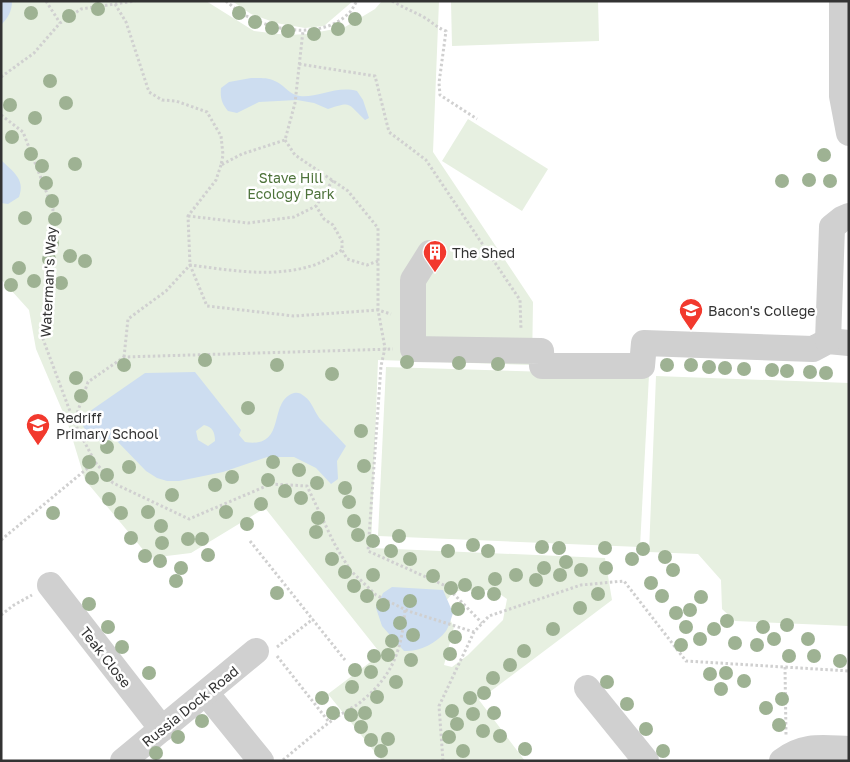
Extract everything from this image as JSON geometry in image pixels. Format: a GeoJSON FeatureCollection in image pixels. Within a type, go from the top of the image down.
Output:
{"type":"FeatureCollection","features":[{"type":"Feature","properties":{"kind":"street"},"geometry":{"type":"LineString","coordinates":[[842,1],[842,96],[849,133]]}},
{"type":"Feature","properties":{"kind":"street"},"geometry":{"type":"LineString","coordinates":[[430,254],[413,280],[413,350],[541,350],[542,366],[642,366],[644,342],[813,349],[839,342],[832,227],[849,216]]}},
{"type":"Feature","properties":{"kind":"street","name":"Teak Close"},"geometry":{"type":"LineString","coordinates":[[50,585],[162,728]]}},
{"type":"Feature","properties":{"kind":"street","name":"Russia Dock Road"},"geometry":{"type":"LineString","coordinates":[[123,761],[256,651]]}},
{"type":"Feature","properties":{"kind":"street"},"geometry":{"type":"LineString","coordinates":[[587,688],[646,761]]}},
{"type":"Feature","properties":{"kind":"street"},"geometry":{"type":"LineString","coordinates":[[206,693],[261,761]]}},
{"type":"Feature","properties":{"kind":"street"},"geometry":{"type":"LineString","coordinates":[[784,759],[799,750],[820,748],[849,749]]}},
{"type":"Feature","properties":{"kind":"path"},"geometry":{"type":"LineString","coordinates":[[46,1],[60,23]]}},
{"type":"Feature","properties":{"kind":"path"},"geometry":{"type":"LineString","coordinates":[[1,77],[34,53],[60,23],[81,10],[135,1]]}},
{"type":"Feature","properties":{"kind":"path"},"geometry":{"type":"LineString","coordinates":[[226,1],[242,13],[266,23],[286,29],[303,31],[326,28],[348,14],[357,1]]}},
{"type":"Feature","properties":{"kind":"path"},"geometry":{"type":"LineString","coordinates":[[392,1],[424,17],[437,28],[446,31],[439,82],[440,96],[477,119]]}},
{"type":"Feature","properties":{"kind":"path"},"geometry":{"type":"LineString","coordinates":[[115,4],[126,22],[149,92],[162,100],[176,101],[207,112],[221,136],[223,154],[216,180],[188,216],[190,265],[208,306],[294,316],[378,310]]}},
{"type":"Feature","properties":{"kind":"path"},"geometry":{"type":"LineString","coordinates":[[303,31],[295,103],[285,140],[295,155],[348,191],[378,228],[378,310],[385,348],[381,366],[368,551],[446,586],[482,623]]}},
{"type":"Feature","properties":{"kind":"path"},"geometry":{"type":"LineString","coordinates":[[299,64],[375,76],[389,132],[426,160],[520,300],[523,350]]}},
{"type":"Feature","properties":{"kind":"path","name":"Waterman's Way"},"geometry":{"type":"LineString","coordinates":[[1,115],[23,132],[53,209],[42,339],[74,422],[95,462],[114,483],[189,519],[271,484],[307,486],[350,570],[376,595],[405,609],[474,632]]}},
{"type":"Feature","properties":{"kind":"path"},"geometry":{"type":"LineString","coordinates":[[221,165],[242,154],[285,140]]}},
{"type":"Feature","properties":{"kind":"path"},"geometry":{"type":"LineString","coordinates":[[188,216],[248,223],[294,217],[316,206],[334,180]]}},
{"type":"Feature","properties":{"kind":"path"},"geometry":{"type":"LineString","coordinates":[[316,206],[324,219],[334,225],[342,241],[342,250],[347,259],[367,265],[378,260]]}},
{"type":"Feature","properties":{"kind":"path"},"geometry":{"type":"LineString","coordinates":[[190,265],[239,271],[286,272],[312,266],[342,250]]}},
{"type":"Feature","properties":{"kind":"path"},"geometry":{"type":"LineString","coordinates":[[124,356],[128,319],[166,291],[190,265]]}},
{"type":"Feature","properties":{"kind":"path"},"geometry":{"type":"LineString","coordinates":[[74,422],[88,382],[124,356],[385,348],[413,350]]}},
{"type":"Feature","properties":{"kind":"path"},"geometry":{"type":"LineString","coordinates":[[1,540],[95,462]]}},
{"type":"Feature","properties":{"kind":"path"},"geometry":{"type":"LineString","coordinates":[[250,541],[346,660]]}},
{"type":"Feature","properties":{"kind":"path"},"geometry":{"type":"LineString","coordinates":[[443,761],[440,706],[474,632],[489,616],[581,585],[624,581],[686,661],[849,671]]}},
{"type":"Feature","properties":{"kind":"path"},"geometry":{"type":"LineString","coordinates":[[1,615],[14,604],[50,585]]}},
{"type":"Feature","properties":{"kind":"path"},"geometry":{"type":"LineString","coordinates":[[281,761],[329,722],[362,701],[381,683],[395,660],[403,635],[405,609]]}},
{"type":"Feature","properties":{"kind":"path"},"geometry":{"type":"LineString","coordinates":[[313,619],[272,650],[329,722]]}},
{"type":"Feature","properties":{"kind":"path"},"geometry":{"type":"LineString","coordinates":[[784,759],[785,667]]}},
{"type":"Feature","properties":{"kind":"green space","name":"Stave Hill Ecology Park"},"geometry":{"type":"Polygon","coordinates":[[[1,1],[206,1],[254,31],[287,35],[308,34],[345,27],[375,9],[382,1],[439,1],[433,152],[533,302],[532,365],[378,360],[371,548],[605,558],[612,600],[479,700],[525,761],[382,761],[328,694],[381,654],[265,508],[191,553],[150,558],[85,480],[68,424],[36,349],[29,310],[1,279],[1,1]],[[494,590],[455,591],[442,605],[454,627],[444,665],[452,667],[468,655],[503,620],[507,599],[494,590]]]}},
{"type":"Feature","properties":{"kind":"green space"},"geometry":{"type":"Polygon","coordinates":[[[232,1],[353,1],[324,26],[305,28],[276,23],[251,14],[232,1]]]}},
{"type":"Feature","properties":{"kind":"green space"},"geometry":{"type":"Polygon","coordinates":[[[451,1],[598,1],[599,41],[452,46],[451,1]]]}},
{"type":"Feature","properties":{"kind":"green space"},"geometry":{"type":"Polygon","coordinates":[[[468,119],[548,169],[522,211],[442,161],[468,119]]]}},
{"type":"Feature","properties":{"kind":"green space"},"geometry":{"type":"Polygon","coordinates":[[[386,367],[649,375],[640,547],[378,536],[386,367]]]}},
{"type":"Feature","properties":{"kind":"green space"},"geometry":{"type":"Polygon","coordinates":[[[656,376],[849,383],[849,626],[735,621],[722,609],[721,580],[698,554],[649,552],[656,376]]]}},
{"type":"Feature","properties":{"kind":"water"},"geometry":{"type":"Polygon","coordinates":[[[1,1],[12,1],[9,14],[1,25],[1,1]]]}},
{"type":"Feature","properties":{"kind":"water"},"geometry":{"type":"Polygon","coordinates":[[[251,78],[274,80],[293,94],[300,96],[335,90],[357,91],[363,100],[369,118],[365,120],[352,107],[346,104],[328,109],[314,103],[297,100],[259,102],[237,113],[228,111],[222,101],[221,88],[229,82],[251,78]]]}},
{"type":"Feature","properties":{"kind":"water"},"geometry":{"type":"Polygon","coordinates":[[[1,160],[17,176],[21,185],[19,197],[8,204],[1,203],[1,160]]]}},
{"type":"Feature","properties":{"kind":"water"},"geometry":{"type":"Polygon","coordinates":[[[195,372],[241,430],[239,435],[245,442],[258,442],[267,438],[272,432],[281,405],[286,398],[295,393],[302,394],[307,398],[319,418],[346,446],[337,461],[338,479],[331,484],[316,468],[294,457],[267,457],[223,472],[179,481],[167,481],[157,478],[146,471],[115,439],[91,441],[80,420],[145,373],[195,372]],[[204,425],[196,431],[198,440],[208,446],[215,441],[215,438],[210,427],[204,425]]]}},
{"type":"Feature","properties":{"kind":"water"},"geometry":{"type":"Polygon","coordinates":[[[392,587],[443,590],[453,613],[442,636],[426,646],[404,651],[382,626],[376,608],[383,593],[392,587]]]}},
{"type":"Feature","properties":{"kind":"place","name":"The Shed"},"geometry":{"type":"Point","coordinates":[435,273]}},
{"type":"Feature","properties":{"kind":"place","name":"Bacon's College"},"geometry":{"type":"Point","coordinates":[691,331]}},
{"type":"Feature","properties":{"kind":"place","name":"Redriff Primary School"},"geometry":{"type":"Point","coordinates":[38,446]}}]}
